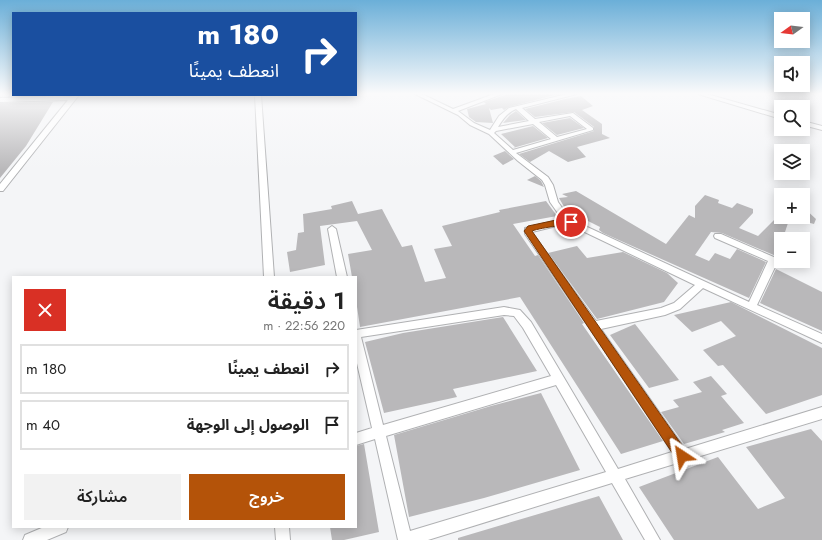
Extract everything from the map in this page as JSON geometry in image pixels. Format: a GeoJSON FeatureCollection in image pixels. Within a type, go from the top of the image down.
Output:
{"type":"FeatureCollection","features":[{"type":"Feature","properties":{"kind":"street"},"geometry":{"type":"LineString","coordinates":[[0,188],[56,119]]}},
{"type":"Feature","properties":{"kind":"street"},"geometry":{"type":"LineString","coordinates":[[259,119],[269,276]]}},
{"type":"Feature","properties":{"kind":"street"},"geometry":{"type":"LineString","coordinates":[[466,119],[472,124],[492,131],[520,160],[547,182],[554,202],[567,221],[822,339]]}},
{"type":"Feature","properties":{"kind":"street"},"geometry":{"type":"LineString","coordinates":[[492,131],[500,119]]}},
{"type":"Feature","properties":{"kind":"street"},"geometry":{"type":"LineString","coordinates":[[531,119],[556,140]]}},
{"type":"Feature","properties":{"kind":"street"},"geometry":{"type":"LineString","coordinates":[[492,131],[547,119]]}},
{"type":"Feature","properties":{"kind":"street"},"geometry":{"type":"LineString","coordinates":[[513,152],[589,130],[591,128],[578,119]]}},
{"type":"Feature","properties":{"kind":"street"},"geometry":{"type":"LineString","coordinates":[[810,125],[822,128]]}},
{"type":"Feature","properties":{"kind":"street"},"geometry":{"type":"LineString","coordinates":[[567,221],[531,228],[528,230],[529,234],[594,326],[682,456]]}},
{"type":"Feature","properties":{"kind":"street"},"geometry":{"type":"LineString","coordinates":[[332,229],[342,276]]}},
{"type":"Feature","properties":{"kind":"street"},"geometry":{"type":"LineString","coordinates":[[718,236],[773,260],[752,306]]}},
{"type":"Feature","properties":{"kind":"street"},"geometry":{"type":"LineString","coordinates":[[594,326],[662,312],[677,306],[702,284]]}},
{"type":"Feature","properties":{"kind":"street"},"geometry":{"type":"LineString","coordinates":[[357,334],[504,311],[512,311],[517,313],[522,317],[653,540]]}},
{"type":"Feature","properties":{"kind":"street"},"geometry":{"type":"LineString","coordinates":[[357,341],[405,540],[615,475],[820,416]]}},
{"type":"Feature","properties":{"kind":"street"},"geometry":{"type":"LineString","coordinates":[[357,439],[559,379]]}},
{"type":"Feature","properties":{"kind":"street"},"geometry":{"type":"LineString","coordinates":[[30,540],[59,528]]}},
{"type":"Feature","properties":{"kind":"street"},"geometry":{"type":"LineString","coordinates":[[282,528],[283,540]]}},
{"type":"Feature","properties":{"kind":"building"},"geometry":{"type":"Polygon","coordinates":[[[0,119],[42,119],[26,146],[0,178],[0,119]]]}},
{"type":"Feature","properties":{"kind":"building"},"geometry":{"type":"Polygon","coordinates":[[[472,119],[492,119],[493,123],[476,122],[472,119]]]}},
{"type":"Feature","properties":{"kind":"building"},"geometry":{"type":"Polygon","coordinates":[[[506,119],[526,120],[503,123],[506,119]]]}},
{"type":"Feature","properties":{"kind":"building"},"geometry":{"type":"Polygon","coordinates":[[[572,119],[584,128],[557,135],[542,123],[572,119]]]}},
{"type":"Feature","properties":{"kind":"building"},"geometry":{"type":"Polygon","coordinates":[[[584,119],[595,119],[602,124],[602,134],[610,138],[577,147],[586,157],[568,162],[549,151],[530,162],[519,154],[594,131],[594,127],[584,119]]]}},
{"type":"Feature","properties":{"kind":"building"},"geometry":{"type":"Polygon","coordinates":[[[533,126],[548,138],[513,148],[515,147],[501,134],[533,126]]]}},
{"type":"Feature","properties":{"kind":"building"},"geometry":{"type":"Polygon","coordinates":[[[505,151],[514,159],[503,165],[493,156],[505,151]]]}},
{"type":"Feature","properties":{"kind":"building"},"geometry":{"type":"Polygon","coordinates":[[[535,176],[541,181],[544,187],[527,180],[535,176]]]}},
{"type":"Feature","properties":{"kind":"building"},"geometry":{"type":"Polygon","coordinates":[[[576,191],[666,244],[689,215],[695,218],[695,206],[705,195],[719,200],[718,203],[732,208],[737,203],[753,209],[753,213],[739,228],[758,236],[774,220],[774,224],[788,224],[785,232],[774,232],[774,255],[722,233],[711,232],[695,255],[709,261],[715,253],[730,259],[737,249],[766,262],[749,298],[603,233],[599,230],[600,227],[566,210],[559,198],[568,197],[562,194],[576,191]]]}},
{"type":"Feature","properties":{"kind":"building"},"geometry":{"type":"Polygon","coordinates":[[[352,201],[358,214],[382,209],[402,247],[412,245],[425,282],[446,278],[434,249],[452,246],[442,226],[500,212],[499,210],[546,201],[557,216],[513,224],[535,256],[538,255],[584,323],[582,324],[663,441],[621,454],[520,297],[360,327],[357,307],[357,276],[352,276],[348,254],[372,250],[357,221],[320,226],[325,265],[290,272],[287,252],[296,250],[298,233],[304,232],[303,214],[332,209],[331,206],[352,201]]]}},
{"type":"Feature","properties":{"kind":"building"},"geometry":{"type":"Polygon","coordinates":[[[810,213],[816,219],[814,224],[810,223],[810,213]]]}},
{"type":"Feature","properties":{"kind":"building"},"geometry":{"type":"Polygon","coordinates":[[[577,246],[587,258],[623,252],[667,273],[678,283],[664,302],[597,319],[548,253],[577,246]]]}},
{"type":"Feature","properties":{"kind":"building"},"geometry":{"type":"Polygon","coordinates":[[[776,269],[822,292],[822,331],[760,303],[776,269]]]}},
{"type":"Feature","properties":{"kind":"building"},"geometry":{"type":"Polygon","coordinates":[[[731,302],[822,348],[822,395],[766,414],[723,365],[718,366],[703,350],[736,336],[721,321],[692,332],[674,315],[731,302]]]}},
{"type":"Feature","properties":{"kind":"building"},"geometry":{"type":"Polygon","coordinates":[[[503,317],[537,371],[453,389],[457,397],[384,413],[365,342],[403,333],[503,317]]]}},
{"type":"Feature","properties":{"kind":"building"},"geometry":{"type":"Polygon","coordinates":[[[635,324],[679,380],[649,388],[610,335],[635,324]]]}},
{"type":"Feature","properties":{"kind":"building"},"geometry":{"type":"Polygon","coordinates":[[[711,376],[727,394],[721,396],[744,423],[722,430],[725,432],[684,444],[661,412],[679,407],[673,400],[702,392],[693,382],[711,376]]]}},
{"type":"Feature","properties":{"kind":"building"},"geometry":{"type":"Polygon","coordinates":[[[541,393],[580,470],[484,498],[409,517],[394,435],[491,406],[541,393]]]}},
{"type":"Feature","properties":{"kind":"building"},"geometry":{"type":"Polygon","coordinates":[[[811,429],[822,441],[822,540],[674,540],[639,487],[718,457],[758,509],[785,498],[746,447],[811,429]]]}},
{"type":"Feature","properties":{"kind":"building"},"geometry":{"type":"Polygon","coordinates":[[[364,444],[379,532],[344,540],[332,540],[330,528],[357,528],[357,446],[364,444]]]}},
{"type":"Feature","properties":{"kind":"building"},"geometry":{"type":"Polygon","coordinates":[[[599,496],[623,540],[458,540],[458,538],[599,496]]]}},
{"type":"Feature","properties":{"kind":"route"},"geometry":{"type":"LineString","coordinates":[[571,222],[567,221],[531,228],[528,231],[534,242],[594,326],[682,456]]}}]}
